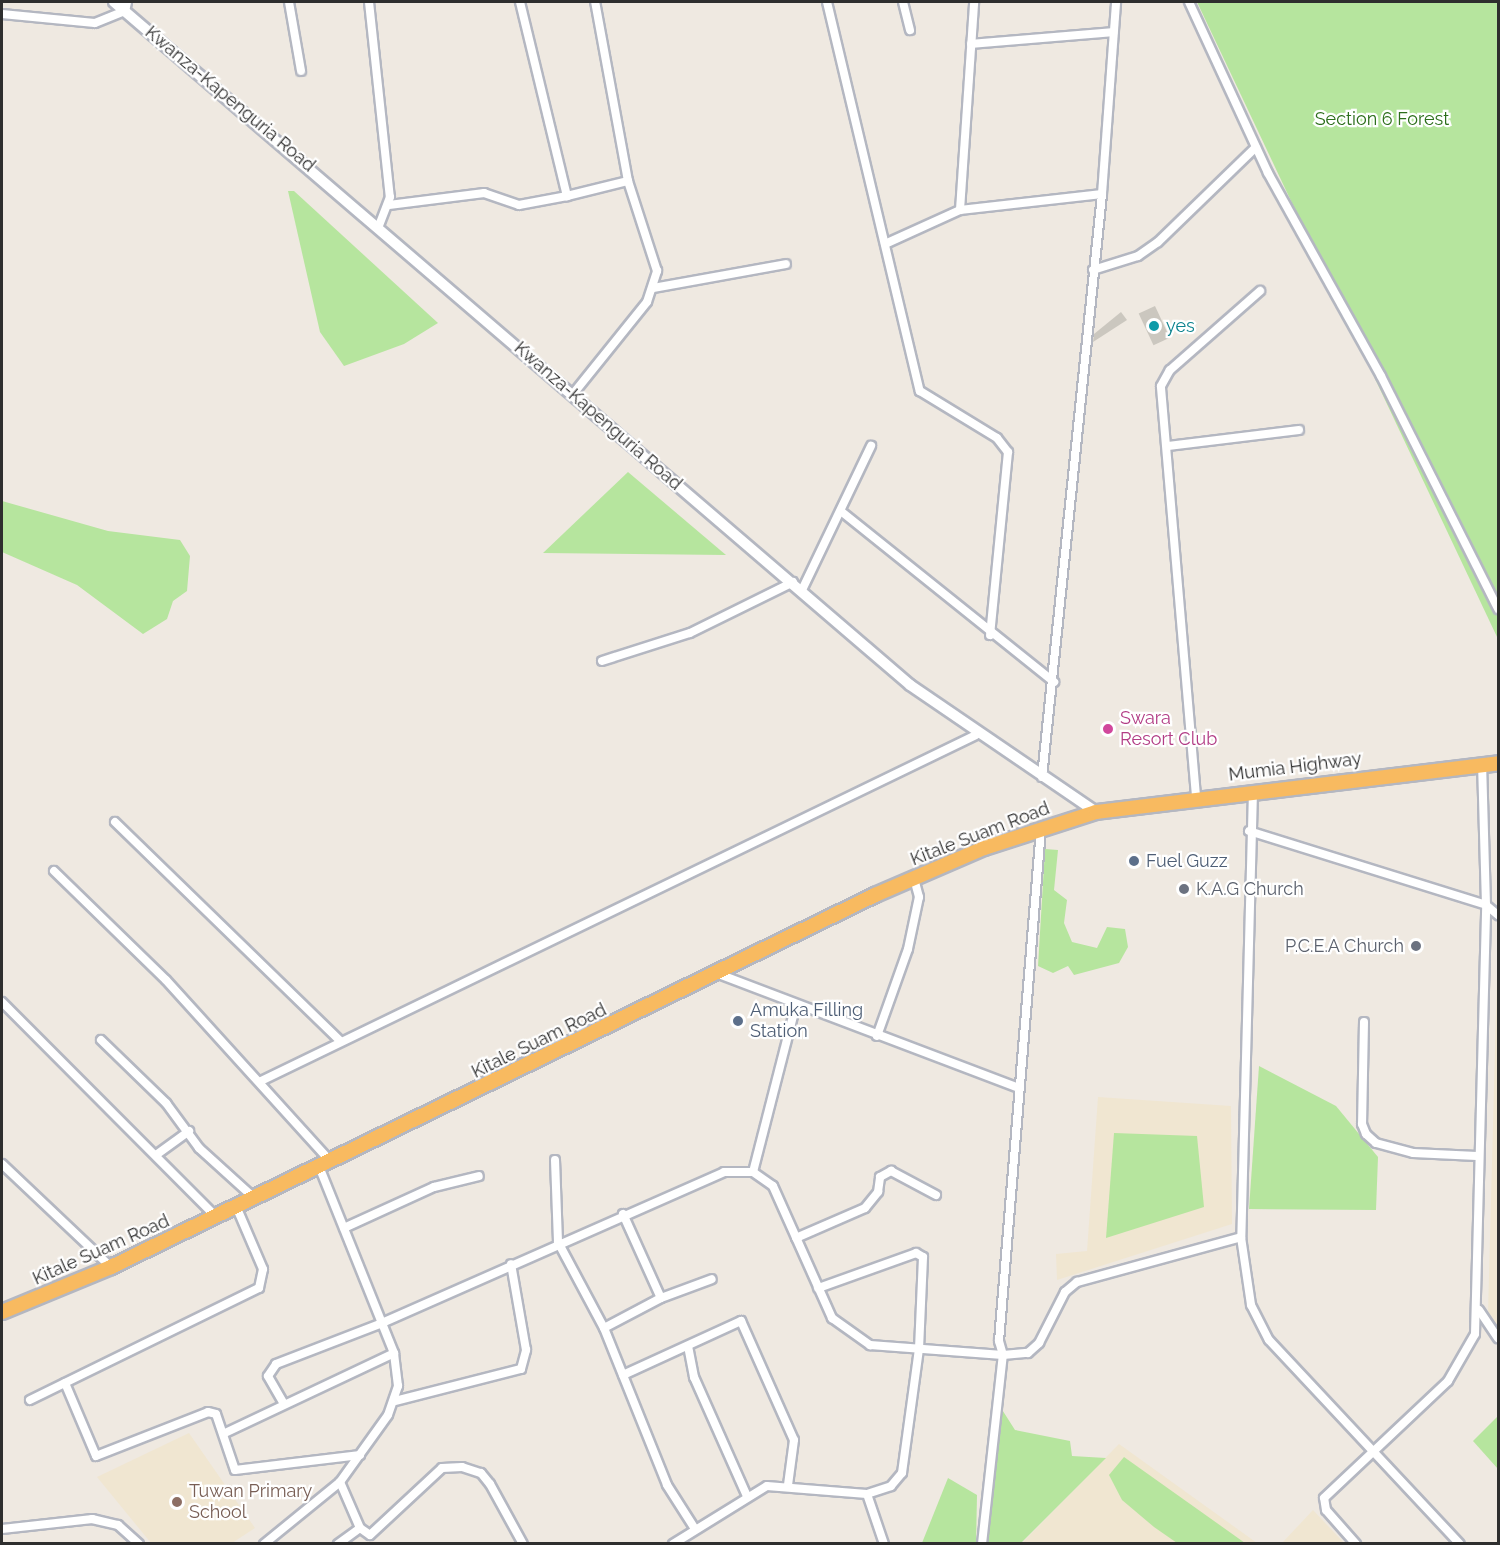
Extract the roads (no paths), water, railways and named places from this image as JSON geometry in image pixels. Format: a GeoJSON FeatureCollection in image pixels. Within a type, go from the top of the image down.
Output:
{"type":"FeatureCollection","features":[{"type":"Feature","properties":{"kind":"highway","name":"Mumia Highway"},"geometry":{"type":"LineString","coordinates":[[1096,812],[1196,796],[1498,763]]}},
{"type":"Feature","properties":{"kind":"highway","name":"Kitale Suam Road"},"geometry":{"type":"LineString","coordinates":[[2,1312],[111,1267],[914,878],[1041,828],[1096,812]]}},
{"type":"Feature","properties":{"kind":"street","name":"Kwanza-Kapenguria Road"},"geometry":{"type":"LineString","coordinates":[[114,2],[126,6],[573,394],[794,582],[910,686],[976,735],[1096,812]]}},
{"type":"Feature","properties":{"kind":"street"},"geometry":{"type":"LineString","coordinates":[[289,2],[301,71]]}},
{"type":"Feature","properties":{"kind":"street"},"geometry":{"type":"LineString","coordinates":[[369,2],[388,205],[379,226]]}},
{"type":"Feature","properties":{"kind":"street"},"geometry":{"type":"LineString","coordinates":[[520,2],[567,196]]}},
{"type":"Feature","properties":{"kind":"street"},"geometry":{"type":"LineString","coordinates":[[573,394],[653,288],[657,272],[628,181],[595,2]]}},
{"type":"Feature","properties":{"kind":"street"},"geometry":{"type":"LineString","coordinates":[[826,2],[920,391],[997,438],[1008,452],[990,635]]}},
{"type":"Feature","properties":{"kind":"street"},"geometry":{"type":"LineString","coordinates":[[903,2],[910,30]]}},
{"type":"Feature","properties":{"kind":"street"},"geometry":{"type":"LineString","coordinates":[[960,210],[974,2]]}},
{"type":"Feature","properties":{"kind":"street"},"geometry":{"type":"LineString","coordinates":[[1042,777],[1054,682],[1102,194],[1116,2]]}},
{"type":"Feature","properties":{"kind":"street"},"geometry":{"type":"LineString","coordinates":[[1189,2],[1256,147],[1382,376],[1498,609]]}},
{"type":"Feature","properties":{"kind":"street"},"geometry":{"type":"LineString","coordinates":[[2,14],[94,23],[126,6]]}},
{"type":"Feature","properties":{"kind":"street"},"geometry":{"type":"LineString","coordinates":[[971,44],[1113,32]]}},
{"type":"Feature","properties":{"kind":"street"},"geometry":{"type":"LineString","coordinates":[[1093,270],[1138,256],[1158,242],[1256,147]]}},
{"type":"Feature","properties":{"kind":"street"},"geometry":{"type":"LineString","coordinates":[[388,205],[484,193],[519,205],[628,181]]}},
{"type":"Feature","properties":{"kind":"street"},"geometry":{"type":"LineString","coordinates":[[885,244],[960,210],[1102,194]]}},
{"type":"Feature","properties":{"kind":"street"},"geometry":{"type":"LineString","coordinates":[[653,288],[786,264]]}},
{"type":"Feature","properties":{"kind":"street"},"geometry":{"type":"LineString","coordinates":[[1196,796],[1163,378],[1260,291]]}},
{"type":"Feature","properties":{"kind":"street"},"geometry":{"type":"LineString","coordinates":[[1168,446],[1299,430]]}},
{"type":"Feature","properties":{"kind":"street"},"geometry":{"type":"LineString","coordinates":[[802,590],[842,512],[871,446]]}},
{"type":"Feature","properties":{"kind":"street"},"geometry":{"type":"LineString","coordinates":[[842,512],[990,635],[1054,682]]}},
{"type":"Feature","properties":{"kind":"street"},"geometry":{"type":"LineString","coordinates":[[602,661],[690,633],[794,582]]}},
{"type":"Feature","properties":{"kind":"street"},"geometry":{"type":"LineString","coordinates":[[261,1081],[976,735]]}},
{"type":"Feature","properties":{"kind":"street"},"geometry":{"type":"LineString","coordinates":[[1356,1544],[1323,1502],[1373,1448],[1448,1381],[1467,1355],[1479,1310],[1477,1156],[1486,904],[1482,765]]}},
{"type":"Feature","properties":{"kind":"street"},"geometry":{"type":"LineString","coordinates":[[1252,791],[1249,831],[1240,1237],[1251,1305],[1269,1340],[1373,1448],[1460,1544]]}},
{"type":"Feature","properties":{"kind":"street"},"geometry":{"type":"LineString","coordinates":[[115,822],[340,1041]]}},
{"type":"Feature","properties":{"kind":"street"},"geometry":{"type":"LineString","coordinates":[[982,1544],[1003,1355],[999,1341],[1041,828]]}},
{"type":"Feature","properties":{"kind":"street"},"geometry":{"type":"LineString","coordinates":[[1249,831],[1486,904],[1498,915]]}},
{"type":"Feature","properties":{"kind":"street"},"geometry":{"type":"LineString","coordinates":[[54,871],[261,1081],[324,1163],[344,1228],[394,1353],[398,1386],[394,1401],[360,1455],[340,1482],[264,1544]]}},
{"type":"Feature","properties":{"kind":"street"},"geometry":{"type":"LineString","coordinates":[[877,1036],[908,949],[919,897],[914,878]]}},
{"type":"Feature","properties":{"kind":"street"},"geometry":{"type":"LineString","coordinates":[[716,973],[1019,1088]]}},
{"type":"Feature","properties":{"kind":"street"},"geometry":{"type":"LineString","coordinates":[[2,1002],[215,1215]]}},
{"type":"Feature","properties":{"kind":"street"},"geometry":{"type":"LineString","coordinates":[[753,1172],[796,1005]]}},
{"type":"Feature","properties":{"kind":"street"},"geometry":{"type":"LineString","coordinates":[[1364,1022],[1362,1124],[1366,1134],[1376,1143],[1413,1153],[1477,1156]]}},
{"type":"Feature","properties":{"kind":"street"},"geometry":{"type":"LineString","coordinates":[[101,1040],[189,1131],[200,1148],[253,1197]]}},
{"type":"Feature","properties":{"kind":"street"},"geometry":{"type":"LineString","coordinates":[[156,1155],[189,1131]]}},
{"type":"Feature","properties":{"kind":"street"},"geometry":{"type":"LineString","coordinates":[[555,1160],[558,1242],[604,1328],[667,1485],[695,1529]]}},
{"type":"Feature","properties":{"kind":"street"},"geometry":{"type":"LineString","coordinates":[[2,1164],[111,1267]]}},
{"type":"Feature","properties":{"kind":"street"},"geometry":{"type":"LineString","coordinates":[[796,1238],[865,1208],[878,1192],[880,1177],[891,1171],[936,1195]]}},
{"type":"Feature","properties":{"kind":"street"},"geometry":{"type":"LineString","coordinates":[[284,1404],[268,1376],[276,1364],[382,1323],[558,1242],[715,1174],[753,1172],[773,1186],[832,1318],[857,1340],[919,1349],[1003,1355],[1028,1353],[1039,1343],[1065,1292],[1077,1282],[1240,1237]]}},
{"type":"Feature","properties":{"kind":"street"},"geometry":{"type":"LineString","coordinates":[[344,1228],[442,1184],[478,1176]]}},
{"type":"Feature","properties":{"kind":"street"},"geometry":{"type":"LineString","coordinates":[[30,1400],[259,1288],[263,1269],[236,1206]]}},
{"type":"Feature","properties":{"kind":"street"},"geometry":{"type":"LineString","coordinates":[[623,1214],[661,1298]]}},
{"type":"Feature","properties":{"kind":"street"},"geometry":{"type":"LineString","coordinates":[[673,1544],[766,1486],[788,1485],[867,1494],[891,1486],[902,1473],[919,1349],[925,1262],[921,1254],[818,1288]]}},
{"type":"Feature","properties":{"kind":"street"},"geometry":{"type":"LineString","coordinates":[[394,1401],[521,1370],[526,1350],[511,1264]]}},
{"type":"Feature","properties":{"kind":"street"},"geometry":{"type":"LineString","coordinates":[[604,1328],[661,1298],[712,1279]]}},
{"type":"Feature","properties":{"kind":"street"},"geometry":{"type":"LineString","coordinates":[[1479,1310],[1498,1338]]}},
{"type":"Feature","properties":{"kind":"street"},"geometry":{"type":"LineString","coordinates":[[623,1375],[741,1321],[746,1327],[794,1440],[788,1485]]}},
{"type":"Feature","properties":{"kind":"street"},"geometry":{"type":"LineString","coordinates":[[688,1346],[694,1377],[747,1496]]}},
{"type":"Feature","properties":{"kind":"street"},"geometry":{"type":"LineString","coordinates":[[225,1433],[394,1353]]}},
{"type":"Feature","properties":{"kind":"street"},"geometry":{"type":"LineString","coordinates":[[65,1383],[96,1456],[201,1412],[216,1414],[225,1433],[235,1470],[360,1455]]}},
{"type":"Feature","properties":{"kind":"street"},"geometry":{"type":"LineString","coordinates":[[340,1482],[360,1528],[370,1535],[442,1468],[462,1467],[481,1473],[490,1484],[523,1544]]}},
{"type":"Feature","properties":{"kind":"street"},"geometry":{"type":"LineString","coordinates":[[867,1494],[884,1544]]}},
{"type":"Feature","properties":{"kind":"street"},"geometry":{"type":"LineString","coordinates":[[2,1529],[92,1519],[118,1525],[139,1544]]}},
{"type":"Feature","properties":{"kind":"street"},"geometry":{"type":"LineString","coordinates":[[338,1544],[360,1528]]}},
{"type":"Feature","properties":{"kind":"place","name":"yes"},"geometry":{"type":"Point","coordinates":[1154,326]}},
{"type":"Feature","properties":{"kind":"place","name":"Swara Resort Club"},"geometry":{"type":"Point","coordinates":[1108,729]}},
{"type":"Feature","properties":{"kind":"place","name":"Fuel Guzz"},"geometry":{"type":"Point","coordinates":[1134,861]}},
{"type":"Feature","properties":{"kind":"place","name":"K.A.G Church"},"geometry":{"type":"Point","coordinates":[1184,889]}},
{"type":"Feature","properties":{"kind":"place","name":"P.C.E.A Church"},"geometry":{"type":"Point","coordinates":[1416,946]}},
{"type":"Feature","properties":{"kind":"place","name":"Amuka Filling Station"},"geometry":{"type":"Point","coordinates":[738,1021]}},
{"type":"Feature","properties":{"kind":"place","name":"Tuwan Primary School"},"geometry":{"type":"Point","coordinates":[177,1502]}},
{"type":"Feature","properties":{"kind":"park label","name":"Section 6 Forest"},"geometry":{"type":"Point","coordinates":[1382,119]}}]}
